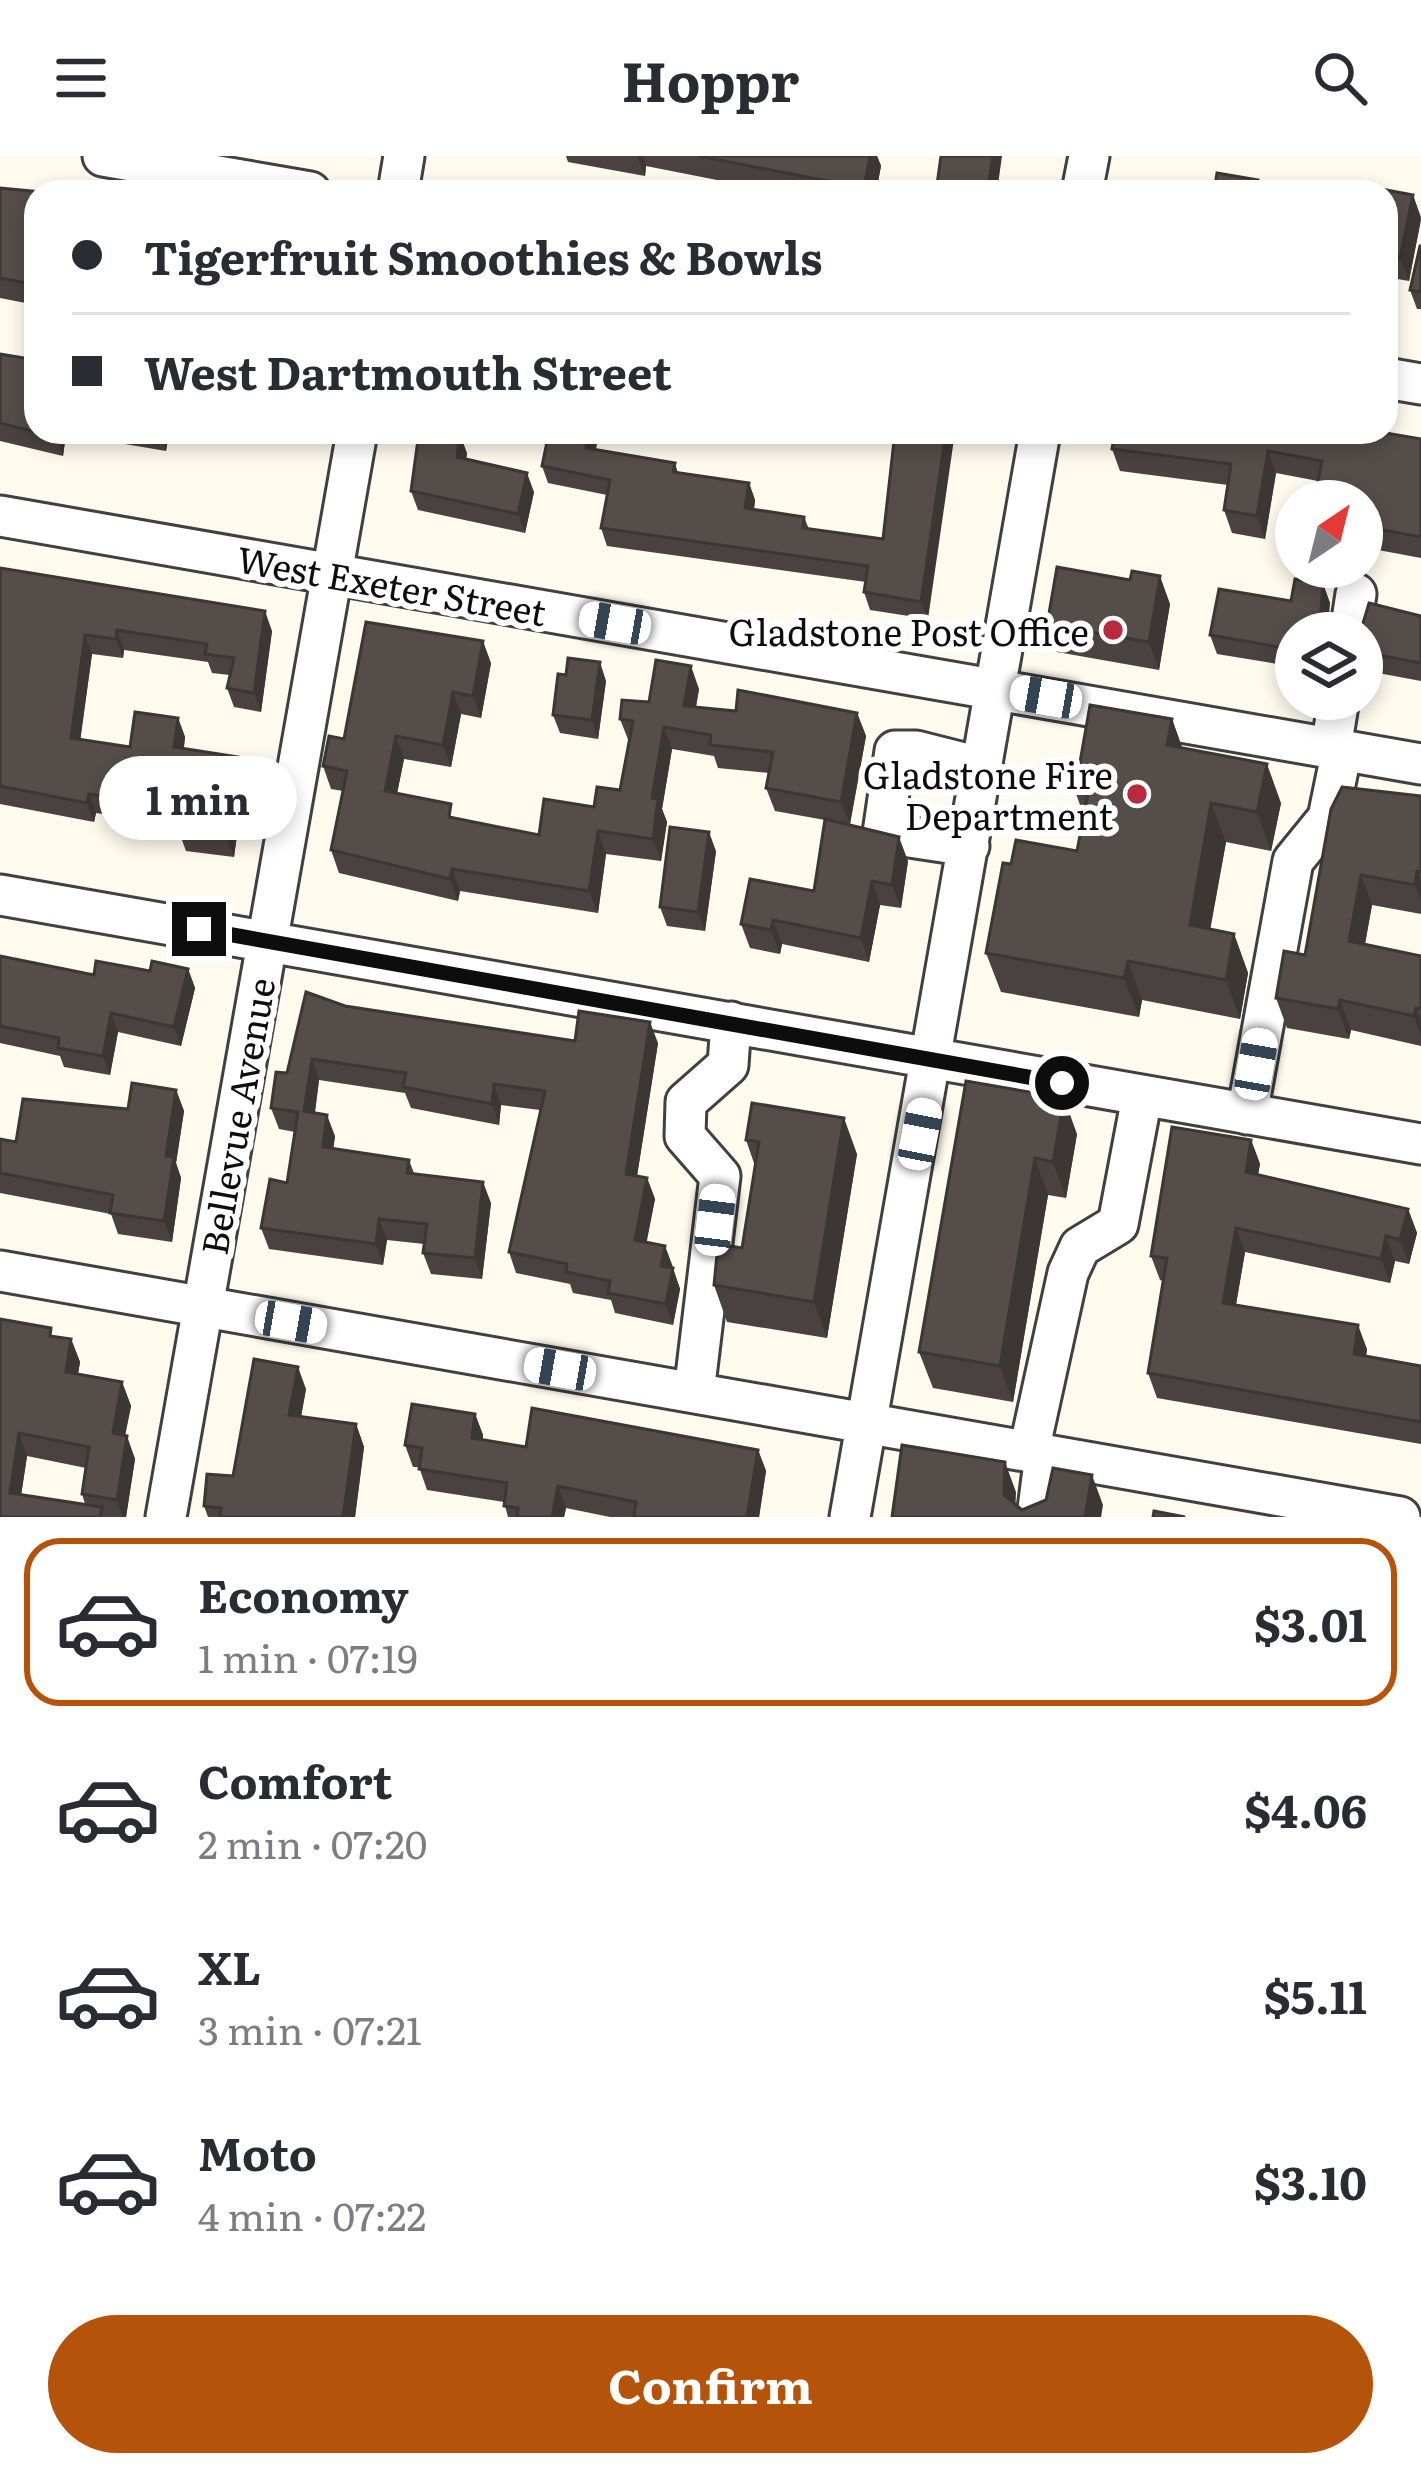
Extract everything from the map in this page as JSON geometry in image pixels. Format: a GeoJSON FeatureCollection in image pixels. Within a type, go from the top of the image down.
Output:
{"type":"FeatureCollection","features":[{"type":"Feature","properties":{"kind":"street"},"geometry":{"type":"LineString","coordinates":[[103,156],[241,180]]}},
{"type":"Feature","properties":{"kind":"street","name":"Bellevue Avenue"},"geometry":{"type":"LineString","coordinates":[[166,1517],[355,444]]}},
{"type":"Feature","properties":{"kind":"street"},"geometry":{"type":"LineString","coordinates":[[850,1517],[1038,444]]}},
{"type":"Feature","properties":{"kind":"street","name":"West Exeter Street"},"geometry":{"type":"LineString","coordinates":[[0,516],[1421,764]]}},
{"type":"Feature","properties":{"kind":"street"},"geometry":{"type":"LineString","coordinates":[[1247,1114],[1293,862],[1333,808],[1338,720]]}},
{"type":"Feature","properties":{"kind":"street"},"geometry":{"type":"LineString","coordinates":[[969,846],[883,833],[889,769],[895,752],[916,751],[983,768]]}},
{"type":"Feature","properties":{"kind":"street"},"geometry":{"type":"LineString","coordinates":[[0,895],[1421,1144]]}},
{"type":"Feature","properties":{"kind":"street"},"geometry":{"type":"LineString","coordinates":[[694,1393],[720,1176],[685,1136],[686,1102],[728,1065],[731,1022]]}},
{"type":"Feature","properties":{"kind":"street"},"geometry":{"type":"LineString","coordinates":[[1037,1517],[1037,1453],[1068,1273],[1080,1247],[1118,1224],[1142,1097]]}},
{"type":"Feature","properties":{"kind":"street"},"geometry":{"type":"LineString","coordinates":[[0,1271],[1400,1517]]}},
{"type":"Feature","properties":{"kind":"building"},"geometry":{"type":"Polygon","coordinates":[[[698,156],[870,156],[866,180],[822,180],[698,156]]]}},
{"type":"Feature","properties":{"kind":"building"},"geometry":{"type":"Polygon","coordinates":[[[941,156],[993,156],[989,180],[938,180],[941,156]]]}},
{"type":"Feature","properties":{"kind":"building"},"geometry":{"type":"Polygon","coordinates":[[[1217,173],[1258,180],[1216,180],[1217,173]]]}},
{"type":"Feature","properties":{"kind":"building"},"geometry":{"type":"Polygon","coordinates":[[[0,188],[24,190],[24,282],[0,278],[0,188]]]}},
{"type":"Feature","properties":{"kind":"building"},"geometry":{"type":"Polygon","coordinates":[[[1398,192],[1413,195],[1398,258],[1398,192]]]}},
{"type":"Feature","properties":{"kind":"building"},"geometry":{"type":"Polygon","coordinates":[[[1421,246],[1421,292],[1410,290],[1421,246]]]}},
{"type":"Feature","properties":{"kind":"building"},"geometry":{"type":"Polygon","coordinates":[[[0,354],[24,358],[24,429],[0,423],[0,354]]]}},
{"type":"Feature","properties":{"kind":"building"},"geometry":{"type":"Polygon","coordinates":[[[1398,435],[1421,439],[1421,537],[1383,530],[1383,480],[1318,480],[1322,461],[1268,451],[1257,516],[1224,510],[1231,464],[1112,449],[1113,444],[1398,444],[1398,435]]]}},
{"type":"Feature","properties":{"kind":"building"},"geometry":{"type":"Polygon","coordinates":[[[417,444],[459,444],[457,457],[527,473],[518,514],[411,491],[417,444]]]}},
{"type":"Feature","properties":{"kind":"building"},"geometry":{"type":"Polygon","coordinates":[[[547,444],[587,444],[586,448],[675,463],[673,472],[749,483],[745,508],[804,517],[803,528],[883,539],[894,444],[944,444],[921,602],[864,592],[868,566],[601,528],[610,480],[542,466],[547,444]]]}},
{"type":"Feature","properties":{"kind":"building"},"geometry":{"type":"Polygon","coordinates":[[[1057,567],[1130,580],[1132,571],[1160,576],[1149,642],[1047,625],[1057,567]]]}},
{"type":"Feature","properties":{"kind":"building"},"geometry":{"type":"Polygon","coordinates":[[[0,568],[265,611],[254,693],[227,688],[234,658],[205,654],[207,644],[117,630],[116,639],[85,635],[71,738],[130,747],[135,712],[178,718],[174,747],[238,757],[227,838],[179,832],[183,808],[89,794],[87,803],[0,786],[0,568]]]}},
{"type":"Feature","properties":{"kind":"building"},"geometry":{"type":"Polygon","coordinates":[[[1293,588],[1323,588],[1321,612],[1275,612],[1275,646],[1210,635],[1219,589],[1291,601],[1293,588]]]}},
{"type":"Feature","properties":{"kind":"building"},"geometry":{"type":"Polygon","coordinates":[[[1369,603],[1421,616],[1421,663],[1383,656],[1383,612],[1366,612],[1369,603]]]}},
{"type":"Feature","properties":{"kind":"building"},"geometry":{"type":"Polygon","coordinates":[[[366,622],[483,641],[473,696],[453,692],[443,745],[396,736],[385,791],[451,804],[449,817],[539,835],[544,799],[594,807],[597,787],[620,790],[633,721],[620,719],[622,700],[649,702],[656,660],[691,666],[684,706],[736,711],[738,690],[857,713],[841,802],[766,788],[773,752],[710,745],[711,735],[664,727],[652,798],[658,799],[653,839],[598,831],[589,891],[452,869],[450,879],[331,850],[347,771],[323,766],[329,736],[344,739],[366,622]]]}},
{"type":"Feature","properties":{"kind":"building"},"geometry":{"type":"Polygon","coordinates":[[[568,658],[600,662],[592,720],[553,715],[558,674],[566,675],[568,658]]]}},
{"type":"Feature","properties":{"kind":"building"},"geometry":{"type":"Polygon","coordinates":[[[1090,705],[1172,719],[1167,745],[1267,764],[1257,812],[1211,803],[1190,925],[1234,934],[1226,980],[1128,961],[1124,978],[986,953],[1003,863],[1011,864],[1016,840],[1077,851],[1088,793],[1075,791],[1090,705]]]}},
{"type":"Feature","properties":{"kind":"building"},"geometry":{"type":"Polygon","coordinates":[[[1342,787],[1421,796],[1421,872],[1417,871],[1415,885],[1361,875],[1349,941],[1421,956],[1421,1009],[1416,1008],[1414,1016],[1340,1000],[1338,1009],[1276,998],[1284,951],[1305,955],[1331,809],[1342,787]]]}},
{"type":"Feature","properties":{"kind":"building"},"geometry":{"type":"Polygon","coordinates":[[[825,819],[899,837],[892,885],[872,881],[861,938],[773,920],[771,930],[741,924],[750,879],[814,891],[825,819]]]}},
{"type":"Feature","properties":{"kind":"building"},"geometry":{"type":"Polygon","coordinates":[[[670,827],[709,832],[698,912],[660,907],[670,827]]]}},
{"type":"Feature","properties":{"kind":"building"},"geometry":{"type":"Polygon","coordinates":[[[0,956],[94,975],[96,961],[150,971],[152,961],[188,969],[174,1027],[111,1013],[103,1056],[58,1048],[59,1038],[0,1026],[0,956]]]}},
{"type":"Feature","properties":{"kind":"building"},"geometry":{"type":"Polygon","coordinates":[[[306,992],[345,1006],[575,1041],[579,1011],[650,1022],[626,1174],[647,1178],[635,1240],[665,1246],[661,1266],[673,1268],[666,1304],[608,1293],[610,1281],[566,1272],[567,1264],[509,1252],[545,1091],[494,1084],[492,1104],[403,1087],[406,1073],[312,1059],[304,1111],[327,1115],[323,1147],[409,1160],[407,1173],[483,1182],[475,1258],[423,1253],[427,1224],[379,1219],[376,1244],[261,1228],[270,1179],[287,1183],[298,1112],[271,1108],[276,1072],[287,1073],[306,992]]]}},
{"type":"Feature","properties":{"kind":"building"},"geometry":{"type":"Polygon","coordinates":[[[966,1081],[1064,1098],[1053,1162],[1035,1158],[1000,1366],[919,1352],[966,1081]]]}},
{"type":"Feature","properties":{"kind":"building"},"geometry":{"type":"Polygon","coordinates":[[[132,1083],[176,1090],[166,1156],[174,1157],[164,1221],[110,1213],[113,1195],[0,1173],[0,1139],[16,1142],[23,1099],[128,1109],[132,1083]]]}},
{"type":"Feature","properties":{"kind":"building"},"geometry":{"type":"Polygon","coordinates":[[[752,1103],[844,1118],[814,1302],[714,1285],[718,1244],[742,1248],[759,1142],[746,1140],[752,1103]]]}},
{"type":"Feature","properties":{"kind":"building"},"geometry":{"type":"Polygon","coordinates":[[[1172,1127],[1251,1140],[1246,1172],[1408,1209],[1400,1240],[1386,1236],[1381,1259],[1236,1228],[1223,1303],[1358,1325],[1354,1354],[1421,1366],[1421,1422],[1148,1373],[1167,1258],[1151,1256],[1172,1127]]]}},
{"type":"Feature","properties":{"kind":"building"},"geometry":{"type":"Polygon","coordinates":[[[0,1319],[51,1328],[50,1336],[71,1339],[66,1372],[122,1382],[113,1433],[127,1436],[117,1500],[82,1494],[89,1447],[19,1433],[10,1493],[102,1507],[100,1517],[0,1517],[0,1319]]]}},
{"type":"Feature","properties":{"kind":"building"},"geometry":{"type":"Polygon","coordinates":[[[254,1359],[298,1367],[289,1415],[356,1424],[343,1517],[220,1517],[221,1508],[204,1506],[207,1474],[233,1476],[254,1359]]]}},
{"type":"Feature","properties":{"kind":"building"},"geometry":{"type":"Polygon","coordinates":[[[412,1404],[475,1414],[472,1438],[526,1447],[532,1408],[758,1450],[747,1517],[634,1517],[636,1502],[558,1486],[552,1517],[517,1517],[518,1508],[504,1506],[507,1483],[419,1469],[422,1448],[405,1445],[412,1404]]]}},
{"type":"Feature","properties":{"kind":"building"},"geometry":{"type":"Polygon","coordinates":[[[902,1445],[1005,1462],[1004,1495],[1022,1510],[1046,1500],[1053,1468],[1092,1475],[1085,1517],[892,1517],[902,1445]]]}},
{"type":"Feature","properties":{"kind":"building"},"geometry":{"type":"Polygon","coordinates":[[[1154,1511],[1185,1517],[1153,1517],[1154,1511]]]}},
{"type":"Feature","properties":{"kind":"place","name":"Gladstone Post Office"},"geometry":{"type":"Point","coordinates":[1113,630]}},
{"type":"Feature","properties":{"kind":"place","name":"Gladstone Fire Department"},"geometry":{"type":"Point","coordinates":[1137,794]}},
{"type":"Feature","properties":{"kind":"route"},"geometry":{"type":"LineString","coordinates":[[199,929],[1062,1083]]}}]}
